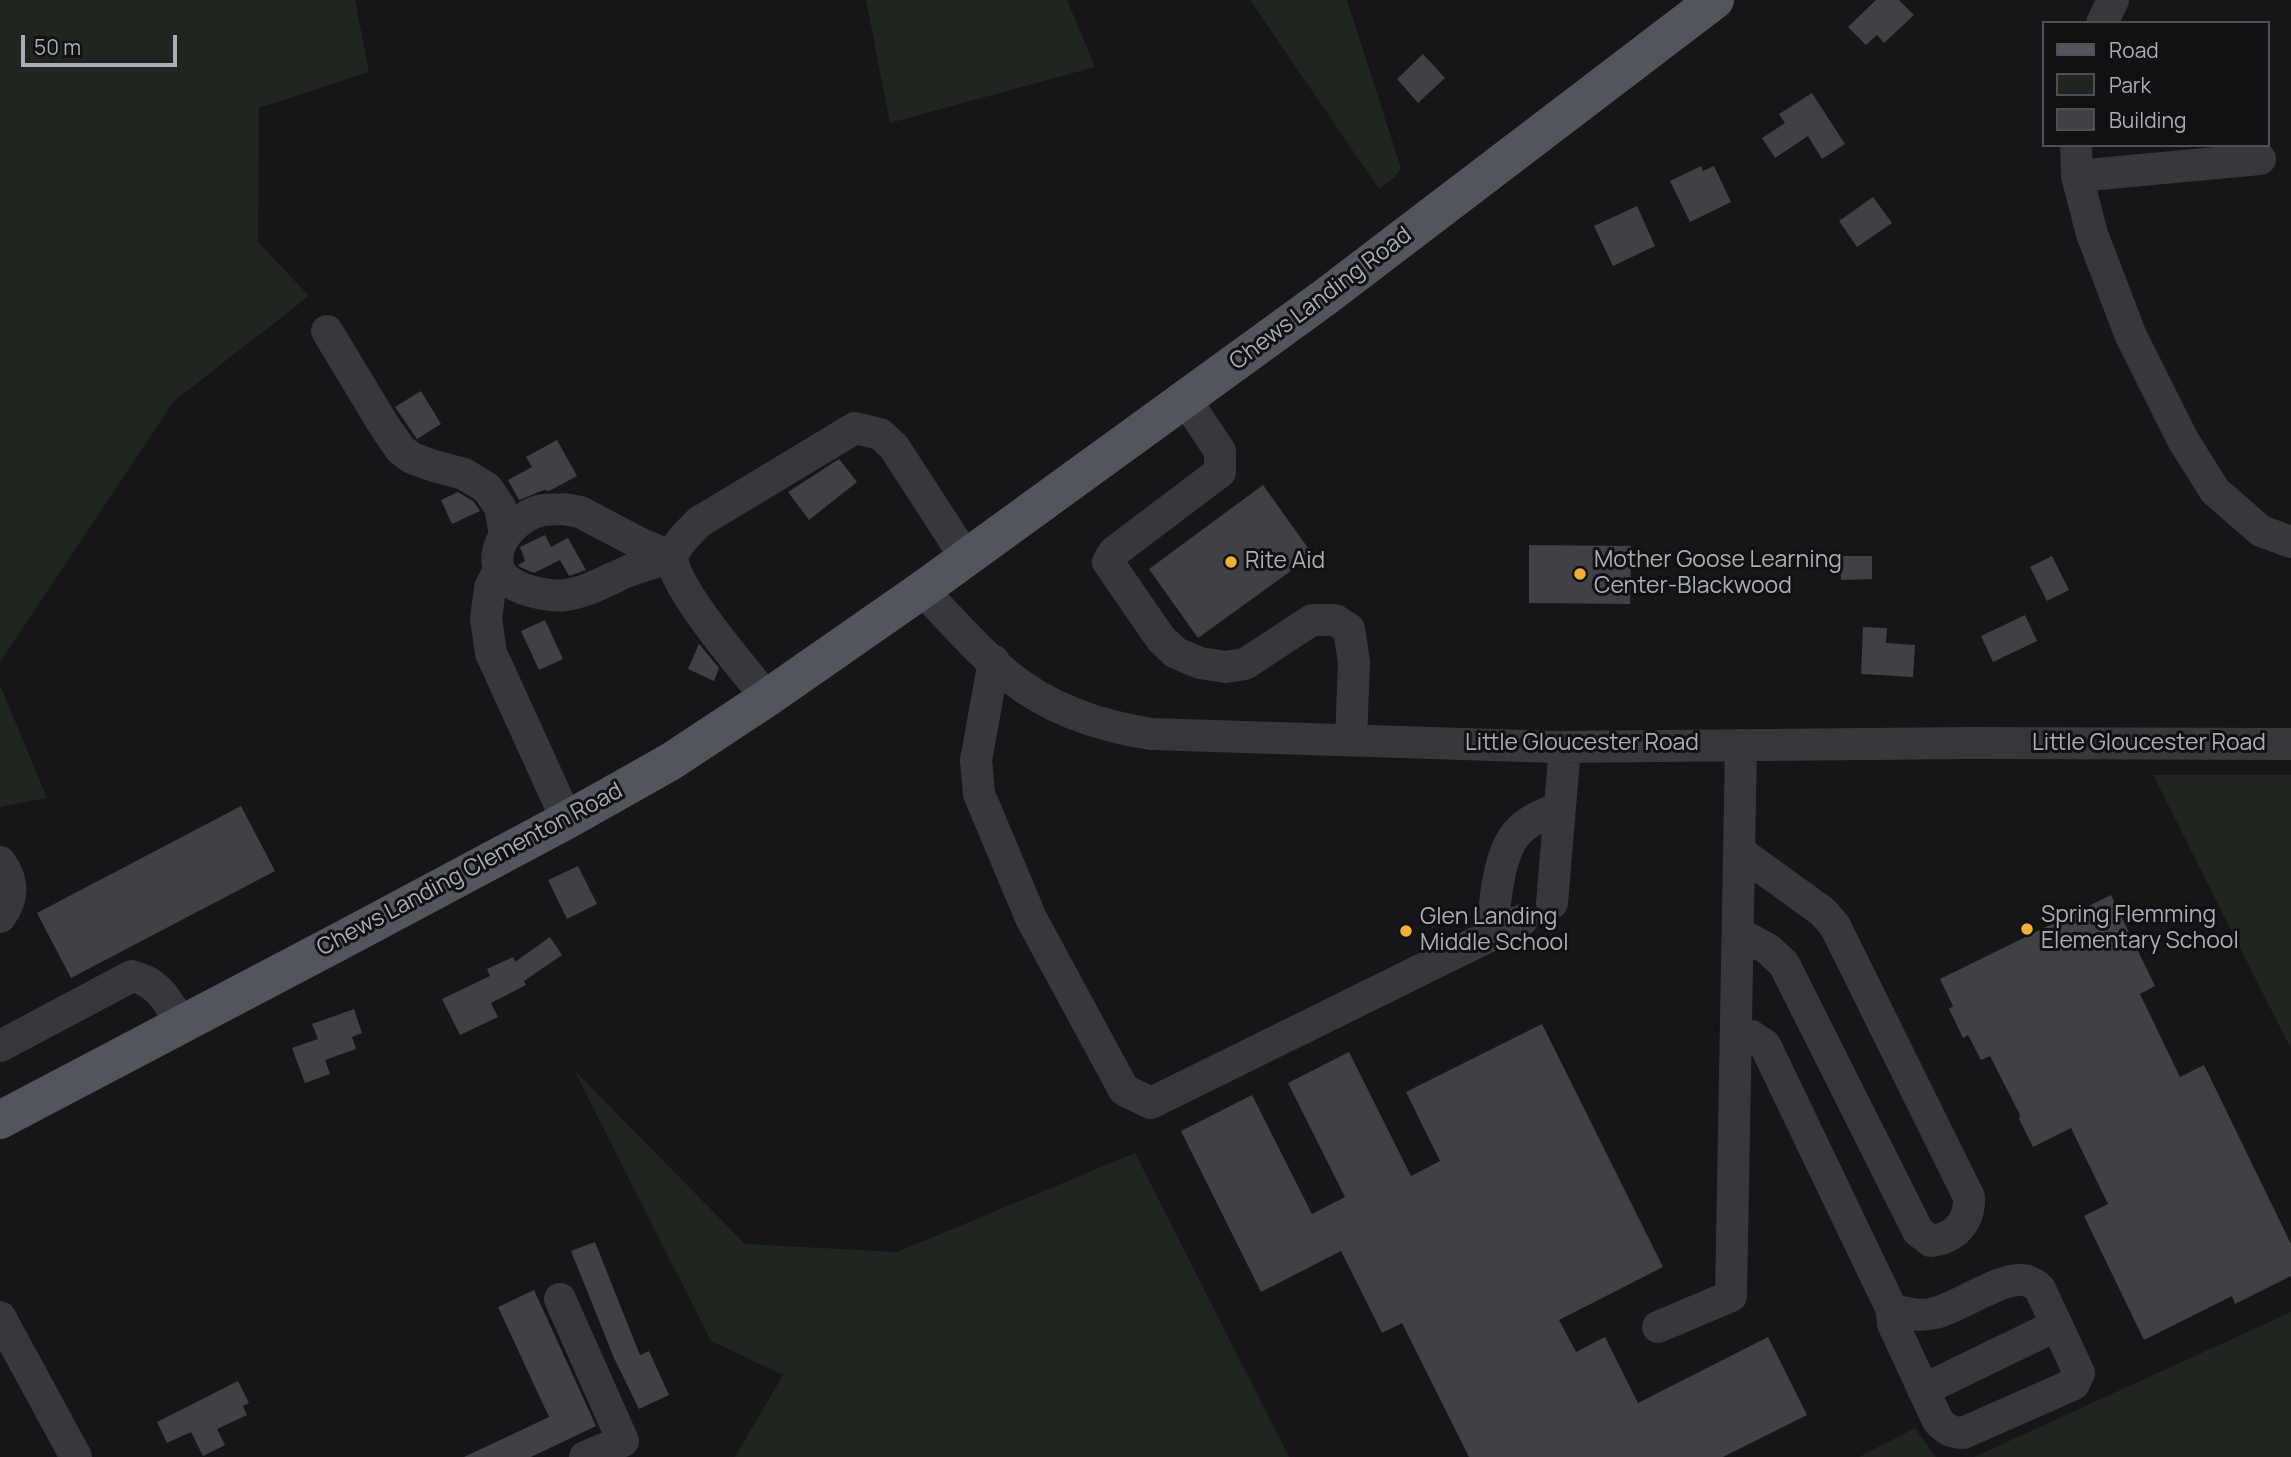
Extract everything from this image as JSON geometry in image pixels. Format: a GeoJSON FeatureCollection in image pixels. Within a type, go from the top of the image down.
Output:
{"type":"FeatureCollection","features":[{"type":"Feature","properties":{"kind":"main road","name":"Chews Landing Road"},"geometry":{"type":"LineString","coordinates":[[922,590],[1324,298],[1714,0]]}},
{"type":"Feature","properties":{"kind":"main road","name":"Chews Landing Clementon Road"},"geometry":{"type":"LineString","coordinates":[[0,1120],[566,820],[670,762],[922,590]]}},
{"type":"Feature","properties":{"kind":"street"},"geometry":{"type":"LineString","coordinates":[[2103,21],[2113,0]]}},
{"type":"Feature","properties":{"kind":"street"},"geometry":{"type":"LineString","coordinates":[[2260,159],[2077,161],[2092,234],[2130,336],[2168,411],[2215,491],[2261,531],[2291,542]]}},
{"type":"Feature","properties":{"kind":"street"},"geometry":{"type":"LineString","coordinates":[[327,331],[401,450],[412,458],[464,474],[487,488],[500,507],[505,534]]}},
{"type":"Feature","properties":{"kind":"street"},"geometry":{"type":"LineString","coordinates":[[1185,399],[1220,451],[1220,472],[1114,552],[1108,562],[1161,639],[1176,653],[1200,663],[1226,667],[1245,664],[1312,620],[1335,620],[1349,629],[1354,662],[1351,740]]}},
{"type":"Feature","properties":{"kind":"street"},"geometry":{"type":"LineString","coordinates":[[499,570],[508,580],[523,588],[537,593],[563,596],[582,592],[629,571],[672,557],[699,522],[855,428],[880,434],[894,447],[966,558]]}},
{"type":"Feature","properties":{"kind":"street"},"geometry":{"type":"LineString","coordinates":[[566,820],[491,653],[486,619],[490,588],[499,570],[498,554],[505,534],[522,519],[542,510],[564,509],[580,512],[672,557]]}},
{"type":"Feature","properties":{"kind":"street"},"geometry":{"type":"LineString","coordinates":[[672,557],[677,577],[767,698]]}},
{"type":"Feature","properties":{"kind":"street","name":"Little Gloucester Road"},"geometry":{"type":"LineString","coordinates":[[922,590],[1011,678],[1056,707],[1111,728],[1150,734],[1564,747],[2291,744]]}},
{"type":"Feature","properties":{"kind":"street"},"geometry":{"type":"LineString","coordinates":[[994,661],[976,760],[979,794],[1031,918],[1124,1090],[1151,1103],[1522,920]]}},
{"type":"Feature","properties":{"kind":"street"},"geometry":{"type":"LineString","coordinates":[[1658,1327],[1731,1296],[1741,745]]}},
{"type":"Feature","properties":{"kind":"street"},"geometry":{"type":"LineString","coordinates":[[1552,903],[1564,747]]}},
{"type":"Feature","properties":{"kind":"street"},"geometry":{"type":"LineString","coordinates":[[1493,934],[1497,893],[1507,847],[1527,823],[1559,808]]}},
{"type":"Feature","properties":{"kind":"street"},"geometry":{"type":"LineString","coordinates":[[1738,933],[1768,949],[1784,964],[1918,1231],[1931,1241],[1941,1240],[1961,1227],[1967,1219],[1969,1197],[1835,926],[1823,912],[1740,852]]}},
{"type":"Feature","properties":{"kind":"street"},"geometry":{"type":"LineString","coordinates":[[0,862],[11,884],[11,896],[0,917]]}},
{"type":"Feature","properties":{"kind":"street"},"geometry":{"type":"LineString","coordinates":[[0,1046],[132,976],[148,979],[166,998],[181,1023]]}},
{"type":"Feature","properties":{"kind":"street"},"geometry":{"type":"LineString","coordinates":[[1736,1033],[1751,1036],[1765,1045],[1892,1310],[1893,1324],[1938,1421],[1954,1433],[1963,1433],[2074,1384],[2080,1373],[2040,1289],[2021,1279],[2011,1280],[1934,1313],[1918,1315],[1892,1310]]}},
{"type":"Feature","properties":{"kind":"street"},"geometry":{"type":"LineString","coordinates":[[560,1299],[622,1441],[585,1457]]}},
{"type":"Feature","properties":{"kind":"street"},"geometry":{"type":"LineString","coordinates":[[0,1317],[76,1457]]}},
{"type":"Feature","properties":{"kind":"street"},"geometry":{"type":"LineString","coordinates":[[1923,1390],[2057,1325]]}},
{"type":"Feature","properties":{"kind":"green space"},"geometry":{"type":"Polygon","coordinates":[[[0,0],[355,0],[369,72],[259,108],[258,242],[309,296],[174,401],[0,662],[0,0]]]}},
{"type":"Feature","properties":{"kind":"green space"},"geometry":{"type":"Polygon","coordinates":[[[866,0],[1067,0],[1095,67],[890,123],[866,0]]]}},
{"type":"Feature","properties":{"kind":"green space"},"geometry":{"type":"Polygon","coordinates":[[[1250,0],[1347,0],[1401,168],[1395,177],[1379,189],[1250,0]]]}},
{"type":"Feature","properties":{"kind":"green space"},"geometry":{"type":"Polygon","coordinates":[[[0,685],[47,798],[0,807],[0,685]]]}},
{"type":"Feature","properties":{"kind":"green space"},"geometry":{"type":"Polygon","coordinates":[[[2153,775],[2291,775],[2291,1049],[2153,775]]]}},
{"type":"Feature","properties":{"kind":"green space"},"geometry":{"type":"Polygon","coordinates":[[[574,1070],[745,1244],[897,1252],[1135,1153],[1289,1457],[735,1457],[783,1375],[711,1341],[574,1070]]]}},
{"type":"Feature","properties":{"kind":"green space"},"geometry":{"type":"Polygon","coordinates":[[[2291,1312],[2291,1457],[1974,1457],[2291,1312]]]}},
{"type":"Feature","properties":{"kind":"green space"},"geometry":{"type":"Polygon","coordinates":[[[1915,1428],[1936,1457],[1859,1457],[1915,1428]]]}},
{"type":"Feature","properties":{"kind":"building"},"geometry":{"type":"Polygon","coordinates":[[[1876,0],[1899,0],[1914,15],[1884,43],[1877,35],[1866,45],[1848,27],[1876,0]]]}},
{"type":"Feature","properties":{"kind":"building"},"geometry":{"type":"Polygon","coordinates":[[[1423,54],[1445,78],[1418,103],[1397,79],[1423,54]]]}},
{"type":"Feature","properties":{"kind":"building"},"geometry":{"type":"Polygon","coordinates":[[[1812,93],[1845,144],[1822,159],[1808,136],[1775,158],[1762,138],[1785,123],[1779,114],[1812,93]]]}},
{"type":"Feature","properties":{"kind":"building"},"geometry":{"type":"Polygon","coordinates":[[[1701,166],[1703,171],[1714,166],[1731,202],[1690,222],[1670,181],[1701,166]]]}},
{"type":"Feature","properties":{"kind":"building"},"geometry":{"type":"Polygon","coordinates":[[[1873,197],[1892,223],[1857,247],[1839,221],[1873,197]]]}},
{"type":"Feature","properties":{"kind":"building"},"geometry":{"type":"Polygon","coordinates":[[[1637,206],[1655,246],[1613,266],[1594,226],[1637,206]]]}},
{"type":"Feature","properties":{"kind":"building"},"geometry":{"type":"Polygon","coordinates":[[[421,391],[441,424],[417,439],[395,407],[421,391]]]}},
{"type":"Feature","properties":{"kind":"building"},"geometry":{"type":"Polygon","coordinates":[[[557,440],[577,476],[549,491],[544,490],[519,500],[508,480],[532,467],[526,457],[557,440]]]}},
{"type":"Feature","properties":{"kind":"building"},"geometry":{"type":"Polygon","coordinates":[[[839,459],[857,482],[809,520],[788,492],[839,459]]]}},
{"type":"Feature","properties":{"kind":"building","name":"Rite Aid"},"geometry":{"type":"Polygon","coordinates":[[[1263,485],[1313,555],[1198,638],[1149,569],[1263,485]]]}},
{"type":"Feature","properties":{"kind":"building"},"geometry":{"type":"Polygon","coordinates":[[[458,492],[474,502],[480,511],[452,524],[441,500],[458,492]]]}},
{"type":"Feature","properties":{"kind":"building"},"geometry":{"type":"Polygon","coordinates":[[[545,535],[551,547],[568,538],[586,570],[569,576],[560,560],[534,573],[520,567],[518,565],[525,561],[520,547],[545,535]]]}},
{"type":"Feature","properties":{"kind":"building","name":"Mother Goose Learning Center-Blackwood"},"geometry":{"type":"Polygon","coordinates":[[[1529,545],[1631,546],[1630,604],[1529,603],[1529,545]]]}},
{"type":"Feature","properties":{"kind":"building"},"geometry":{"type":"Polygon","coordinates":[[[1840,556],[1872,556],[1872,579],[1841,580],[1840,556]]]}},
{"type":"Feature","properties":{"kind":"building"},"geometry":{"type":"Polygon","coordinates":[[[2052,556],[2069,590],[2047,601],[2030,567],[2052,556]]]}},
{"type":"Feature","properties":{"kind":"building"},"geometry":{"type":"Polygon","coordinates":[[[2025,615],[2037,641],[1993,662],[1981,636],[2025,615]]]}},
{"type":"Feature","properties":{"kind":"building"},"geometry":{"type":"Polygon","coordinates":[[[545,620],[563,659],[539,670],[521,631],[545,620]]]}},
{"type":"Feature","properties":{"kind":"building"},"geometry":{"type":"Polygon","coordinates":[[[1863,627],[1887,628],[1886,643],[1915,645],[1913,677],[1861,674],[1863,627]]]}},
{"type":"Feature","properties":{"kind":"building"},"geometry":{"type":"Polygon","coordinates":[[[699,644],[719,668],[714,681],[688,669],[699,644]]]}},
{"type":"Feature","properties":{"kind":"building"},"geometry":{"type":"Polygon","coordinates":[[[241,806],[275,871],[71,978],[37,913],[241,806]]]}},
{"type":"Feature","properties":{"kind":"building"},"geometry":{"type":"Polygon","coordinates":[[[578,866],[597,904],[567,919],[548,880],[578,866]]]}},
{"type":"Feature","properties":{"kind":"building"},"geometry":{"type":"Polygon","coordinates":[[[2111,895],[2155,986],[2140,994],[2180,1077],[2204,1065],[2291,1244],[2291,1276],[2235,1304],[2232,1296],[2144,1340],[2084,1216],[2108,1204],[2071,1128],[2033,1147],[1990,1056],[1981,1060],[1968,1035],[1963,1038],[1949,1009],[1953,1006],[1940,979],[2111,895]]]}},
{"type":"Feature","properties":{"kind":"building"},"geometry":{"type":"Polygon","coordinates":[[[550,937],[562,955],[524,981],[526,985],[491,1003],[498,1017],[460,1035],[442,999],[490,976],[487,969],[513,957],[515,962],[550,937]]]}},
{"type":"Feature","properties":{"kind":"building"},"geometry":{"type":"Polygon","coordinates":[[[354,1009],[362,1033],[352,1037],[356,1049],[325,1060],[330,1074],[305,1083],[292,1048],[318,1039],[312,1024],[354,1009]]]}},
{"type":"Feature","properties":{"kind":"building"},"geometry":{"type":"Polygon","coordinates":[[[1542,1024],[1663,1267],[1559,1320],[1576,1352],[1605,1337],[1638,1403],[1768,1337],[1807,1415],[1723,1457],[1469,1457],[1402,1323],[1382,1333],[1341,1251],[1261,1292],[1181,1131],[1252,1095],[1312,1214],[1345,1197],[1288,1083],[1349,1052],[1411,1176],[1440,1161],[1406,1092],[1542,1024]]]}},
{"type":"Feature","properties":{"kind":"building"},"geometry":{"type":"Polygon","coordinates":[[[595,1242],[640,1355],[649,1351],[669,1395],[639,1409],[614,1358],[571,1251],[595,1242]]]}},
{"type":"Feature","properties":{"kind":"building"},"geometry":{"type":"Polygon","coordinates":[[[534,1290],[596,1426],[531,1457],[464,1457],[549,1417],[498,1307],[534,1290]]]}},
{"type":"Feature","properties":{"kind":"building"},"geometry":{"type":"Polygon","coordinates":[[[238,1381],[249,1403],[243,1406],[247,1415],[217,1429],[225,1445],[203,1456],[191,1432],[167,1443],[157,1422],[238,1381]]]}},
{"type":"Feature","properties":{"kind":"place","name":"Rite Aid"},"geometry":{"type":"Point","coordinates":[1231,562]}},
{"type":"Feature","properties":{"kind":"place","name":"Mother Goose Learning Center-Blackwood"},"geometry":{"type":"Point","coordinates":[1580,574]}},
{"type":"Feature","properties":{"kind":"place","name":"Spring Flemming Elementary School"},"geometry":{"type":"Point","coordinates":[2027,929]}},
{"type":"Feature","properties":{"kind":"place","name":"Glen Landing Middle School"},"geometry":{"type":"Point","coordinates":[1406,931]}}]}
